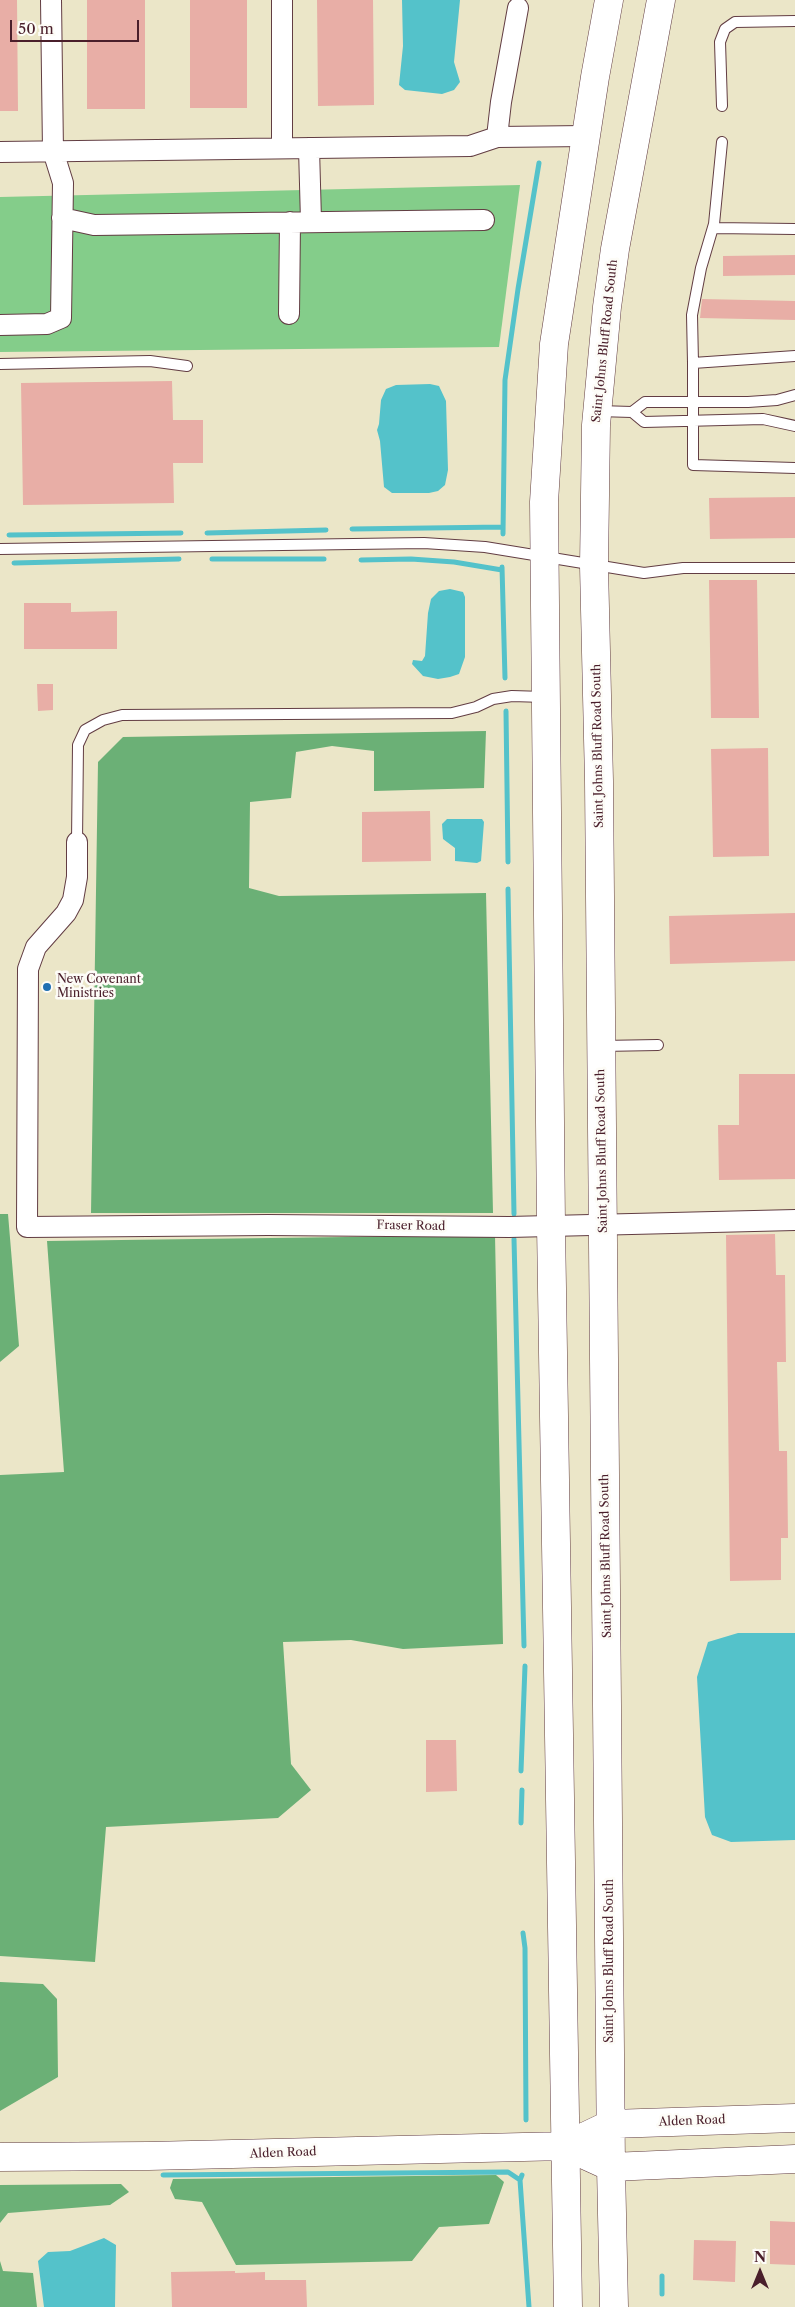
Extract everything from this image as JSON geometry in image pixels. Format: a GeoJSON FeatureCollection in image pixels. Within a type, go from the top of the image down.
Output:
{"type":"FeatureCollection","features":[{"type":"Feature","properties":{"kind":"main road"},"geometry":{"type":"LineString","coordinates":[[568,2307],[551,1225],[544,502],[554,344],[609,0]]}},
{"type":"Feature","properties":{"kind":"main road","name":"Saint Johns Bluff Road South"},"geometry":{"type":"LineString","coordinates":[[614,2307],[611,2167],[600,781],[594,566],[598,411],[607,307],[615,249],[661,0]]}},
{"type":"Feature","properties":{"kind":"main road","name":"Alden Road"},"geometry":{"type":"LineString","coordinates":[[0,2157],[149,2156],[565,2146],[611,2124],[795,2118]]}},
{"type":"Feature","properties":{"kind":"main road","name":"Alden Road"},"geometry":{"type":"LineString","coordinates":[[565,2146],[611,2167],[795,2159]]}},
{"type":"Feature","properties":{"kind":"street"},"geometry":{"type":"LineString","coordinates":[[0,325],[47,324],[61,318],[63,183],[53,151],[51,0]]}},
{"type":"Feature","properties":{"kind":"street"},"geometry":{"type":"LineString","coordinates":[[282,0],[282,148]]}},
{"type":"Feature","properties":{"kind":"street"},"geometry":{"type":"LineString","coordinates":[[496,137],[500,102],[518,8]]}},
{"type":"Feature","properties":{"kind":"street"},"geometry":{"type":"LineString","coordinates":[[0,152],[470,146],[496,137],[586,136]]}},
{"type":"Feature","properties":{"kind":"street"},"geometry":{"type":"LineString","coordinates":[[309,148],[311,221]]}},
{"type":"Feature","properties":{"kind":"street"},"geometry":{"type":"LineString","coordinates":[[62,218],[94,225],[484,220]]}},
{"type":"Feature","properties":{"kind":"street"},"geometry":{"type":"LineString","coordinates":[[289,314],[290,222]]}},
{"type":"Feature","properties":{"kind":"street","name":"Fraser Road"},"geometry":{"type":"LineString","coordinates":[[77,842],[77,877],[73,900],[66,913],[36,948],[28,970],[27,1227],[268,1225],[510,1227],[795,1220]]}},
{"type":"Feature","properties":{"kind":"lane"},"geometry":{"type":"LineString","coordinates":[[722,106],[720,42],[725,29],[735,22],[795,21]]}},
{"type":"Feature","properties":{"kind":"lane"},"geometry":{"type":"LineString","coordinates":[[722,142],[722,159],[713,228],[701,268],[692,315],[693,465],[795,468]]}},
{"type":"Feature","properties":{"kind":"lane"},"geometry":{"type":"LineString","coordinates":[[713,228],[795,229]]}},
{"type":"Feature","properties":{"kind":"lane"},"geometry":{"type":"LineString","coordinates":[[693,363],[795,356]]}},
{"type":"Feature","properties":{"kind":"lane"},"geometry":{"type":"LineString","coordinates":[[0,364],[150,361],[187,366]]}},
{"type":"Feature","properties":{"kind":"lane"},"geometry":{"type":"LineString","coordinates":[[632,412],[645,402],[777,400],[795,395]]}},
{"type":"Feature","properties":{"kind":"lane"},"geometry":{"type":"LineString","coordinates":[[598,411],[632,412],[644,422],[763,418],[795,426]]}},
{"type":"Feature","properties":{"kind":"lane"},"geometry":{"type":"LineString","coordinates":[[0,549],[424,543],[485,547],[594,566],[644,572],[682,568],[795,568]]}},
{"type":"Feature","properties":{"kind":"lane"},"geometry":{"type":"LineString","coordinates":[[77,842],[78,744],[85,730],[103,720],[122,715],[452,713],[493,699],[512,696],[546,697]]}},
{"type":"Feature","properties":{"kind":"lane"},"geometry":{"type":"LineString","coordinates":[[601,1046],[658,1045]]}},
{"type":"Feature","properties":{"kind":"green space"},"geometry":{"type":"Polygon","coordinates":[[[520,185],[499,347],[0,352],[0,197],[520,185]]]}},
{"type":"Feature","properties":{"kind":"green space"},"geometry":{"type":"Polygon","coordinates":[[[486,731],[484,788],[374,791],[374,751],[332,746],[296,752],[291,798],[250,802],[249,888],[279,896],[486,893],[493,1213],[91,1213],[98,762],[123,737],[486,731]]]}},
{"type":"Feature","properties":{"kind":"green space"},"geometry":{"type":"Polygon","coordinates":[[[0,1214],[8,1214],[19,1346],[0,1362],[0,1214]]]}},
{"type":"Feature","properties":{"kind":"green space"},"geometry":{"type":"Polygon","coordinates":[[[495,1235],[503,1644],[403,1649],[351,1640],[283,1642],[291,1764],[311,1790],[278,1818],[106,1827],[95,1962],[0,1956],[0,1475],[64,1472],[47,1241],[495,1235]]]}},
{"type":"Feature","properties":{"kind":"green space"},"geometry":{"type":"Polygon","coordinates":[[[0,1982],[43,1984],[57,1999],[58,2077],[0,2111],[0,1982]]]}},
{"type":"Feature","properties":{"kind":"green space"},"geometry":{"type":"Polygon","coordinates":[[[496,2175],[504,2182],[489,2224],[439,2227],[412,2261],[236,2265],[202,2202],[175,2199],[170,2188],[173,2179],[496,2175]]]}},
{"type":"Feature","properties":{"kind":"green space"},"geometry":{"type":"Polygon","coordinates":[[[121,2184],[129,2192],[110,2205],[8,2213],[0,2223],[0,2185],[121,2184]]]}},
{"type":"Feature","properties":{"kind":"green space"},"geometry":{"type":"Polygon","coordinates":[[[0,2261],[3,2271],[33,2273],[37,2307],[0,2307],[0,2261]]]}},
{"type":"Feature","properties":{"kind":"water"},"geometry":{"type":"Polygon","coordinates":[[[402,0],[460,0],[454,62],[460,82],[454,90],[442,94],[405,90],[399,85],[403,46],[402,0]]]}},
{"type":"Feature","properties":{"kind":"water"},"geometry":{"type":"Polygon","coordinates":[[[430,384],[439,386],[446,401],[448,470],[445,485],[438,491],[429,493],[392,493],[384,487],[380,441],[377,430],[381,400],[386,389],[396,385],[430,384]]]}},
{"type":"Feature","properties":{"kind":"water"},"geometry":{"type":"Polygon","coordinates":[[[450,589],[463,592],[465,597],[465,657],[459,674],[438,679],[423,676],[412,664],[413,660],[422,661],[425,656],[428,613],[431,599],[439,591],[450,589]]]}},
{"type":"Feature","properties":{"kind":"water"},"geometry":{"type":"Polygon","coordinates":[[[447,819],[482,819],[484,822],[481,861],[477,863],[455,861],[455,848],[443,839],[442,824],[447,819]]]}},
{"type":"Feature","properties":{"kind":"water"},"geometry":{"type":"Polygon","coordinates":[[[738,1633],[795,1633],[795,1840],[731,1842],[712,1835],[705,1817],[697,1677],[708,1642],[738,1633]]]}},
{"type":"Feature","properties":{"kind":"water"},"geometry":{"type":"Polygon","coordinates":[[[104,2238],[116,2245],[115,2307],[44,2307],[38,2261],[48,2252],[70,2251],[104,2238]]]}},
{"type":"Feature","properties":{"kind":"building"},"geometry":{"type":"Polygon","coordinates":[[[0,0],[17,0],[18,111],[0,111],[0,0]]]}},
{"type":"Feature","properties":{"kind":"building"},"geometry":{"type":"Polygon","coordinates":[[[87,0],[145,0],[145,109],[87,109],[87,0]]]}},
{"type":"Feature","properties":{"kind":"building"},"geometry":{"type":"Polygon","coordinates":[[[190,0],[247,0],[247,108],[190,108],[190,0]]]}},
{"type":"Feature","properties":{"kind":"building"},"geometry":{"type":"Polygon","coordinates":[[[317,0],[373,0],[374,105],[318,106],[317,0]]]}},
{"type":"Feature","properties":{"kind":"building"},"geometry":{"type":"Polygon","coordinates":[[[795,255],[795,275],[723,276],[723,256],[795,255]]]}},
{"type":"Feature","properties":{"kind":"building"},"geometry":{"type":"Polygon","coordinates":[[[702,299],[795,301],[795,320],[700,318],[702,299]]]}},
{"type":"Feature","properties":{"kind":"building"},"geometry":{"type":"Polygon","coordinates":[[[172,381],[173,420],[203,420],[203,463],[173,463],[174,503],[23,505],[21,383],[172,381]]]}},
{"type":"Feature","properties":{"kind":"building"},"geometry":{"type":"Polygon","coordinates":[[[795,497],[795,538],[710,539],[709,498],[795,497]]]}},
{"type":"Feature","properties":{"kind":"building"},"geometry":{"type":"Polygon","coordinates":[[[709,580],[757,580],[759,718],[711,718],[709,580]]]}},
{"type":"Feature","properties":{"kind":"building"},"geometry":{"type":"Polygon","coordinates":[[[24,603],[71,603],[71,612],[117,611],[117,649],[24,649],[24,603]]]}},
{"type":"Feature","properties":{"kind":"building"},"geometry":{"type":"Polygon","coordinates":[[[37,684],[53,684],[53,710],[38,711],[37,684]]]}},
{"type":"Feature","properties":{"kind":"building"},"geometry":{"type":"Polygon","coordinates":[[[768,748],[769,856],[713,857],[711,749],[768,748]]]}},
{"type":"Feature","properties":{"kind":"building"},"geometry":{"type":"Polygon","coordinates":[[[430,811],[431,861],[362,862],[362,812],[430,811]]]}},
{"type":"Feature","properties":{"kind":"building"},"geometry":{"type":"Polygon","coordinates":[[[795,913],[795,961],[670,964],[669,916],[795,913]]]}},
{"type":"Feature","properties":{"kind":"building"},"geometry":{"type":"Polygon","coordinates":[[[739,1074],[795,1074],[795,1179],[719,1180],[718,1125],[739,1125],[739,1074]]]}},
{"type":"Feature","properties":{"kind":"building"},"geometry":{"type":"Polygon","coordinates":[[[775,1234],[776,1275],[785,1275],[786,1362],[777,1362],[779,1451],[787,1451],[788,1538],[781,1538],[781,1580],[730,1581],[726,1235],[775,1234]]]}},
{"type":"Feature","properties":{"kind":"building"},"geometry":{"type":"Polygon","coordinates":[[[426,1740],[456,1740],[457,1791],[426,1792],[426,1740]]]}},
{"type":"Feature","properties":{"kind":"building"},"geometry":{"type":"Polygon","coordinates":[[[770,2221],[795,2222],[795,2265],[770,2264],[770,2221]]]}},
{"type":"Feature","properties":{"kind":"building"},"geometry":{"type":"Polygon","coordinates":[[[694,2240],[736,2241],[735,2282],[693,2280],[694,2240]]]}},
{"type":"Feature","properties":{"kind":"building"},"geometry":{"type":"Polygon","coordinates":[[[235,2271],[235,2273],[265,2272],[265,2280],[306,2280],[307,2307],[172,2307],[171,2272],[235,2271]]]}},
{"type":"Feature","properties":{"kind":"waterway"},"geometry":{"type":"LineString","coordinates":[[503,534],[505,380],[539,163]]}},
{"type":"Feature","properties":{"kind":"waterway"},"geometry":{"type":"LineString","coordinates":[[352,529],[503,527]]}},
{"type":"Feature","properties":{"kind":"waterway"},"geometry":{"type":"LineString","coordinates":[[207,533],[326,530]]}},
{"type":"Feature","properties":{"kind":"waterway"},"geometry":{"type":"LineString","coordinates":[[9,535],[181,533]]}},
{"type":"Feature","properties":{"kind":"waterway"},"geometry":{"type":"LineString","coordinates":[[14,563],[179,559]]}},
{"type":"Feature","properties":{"kind":"waterway"},"geometry":{"type":"LineString","coordinates":[[212,559],[324,559]]}},
{"type":"Feature","properties":{"kind":"waterway"},"geometry":{"type":"LineString","coordinates":[[361,560],[411,559],[454,562],[502,570]]}},
{"type":"Feature","properties":{"kind":"waterway"},"geometry":{"type":"LineString","coordinates":[[502,567],[505,678]]}},
{"type":"Feature","properties":{"kind":"waterway"},"geometry":{"type":"LineString","coordinates":[[506,711],[508,862]]}},
{"type":"Feature","properties":{"kind":"waterway"},"geometry":{"type":"LineString","coordinates":[[508,889],[514,1214]]}},
{"type":"Feature","properties":{"kind":"waterway"},"geometry":{"type":"LineString","coordinates":[[514,1239],[524,1646]]}},
{"type":"Feature","properties":{"kind":"waterway"},"geometry":{"type":"LineString","coordinates":[[521,1771],[525,1666]]}},
{"type":"Feature","properties":{"kind":"waterway"},"geometry":{"type":"LineString","coordinates":[[521,1823],[522,1790]]}},
{"type":"Feature","properties":{"kind":"waterway"},"geometry":{"type":"LineString","coordinates":[[523,1933],[525,1948],[526,2120]]}},
{"type":"Feature","properties":{"kind":"waterway"},"geometry":{"type":"LineString","coordinates":[[163,2175],[508,2172],[520,2180]]}},
{"type":"Feature","properties":{"kind":"waterway"},"geometry":{"type":"LineString","coordinates":[[522,2175],[520,2180],[529,2307]]}},
{"type":"Feature","properties":{"kind":"waterway"},"geometry":{"type":"LineString","coordinates":[[662,2276],[662,2294]]}},
{"type":"Feature","properties":{"kind":"place","name":"New Covenant Ministries"},"geometry":{"type":"Point","coordinates":[47,987]}}]}
